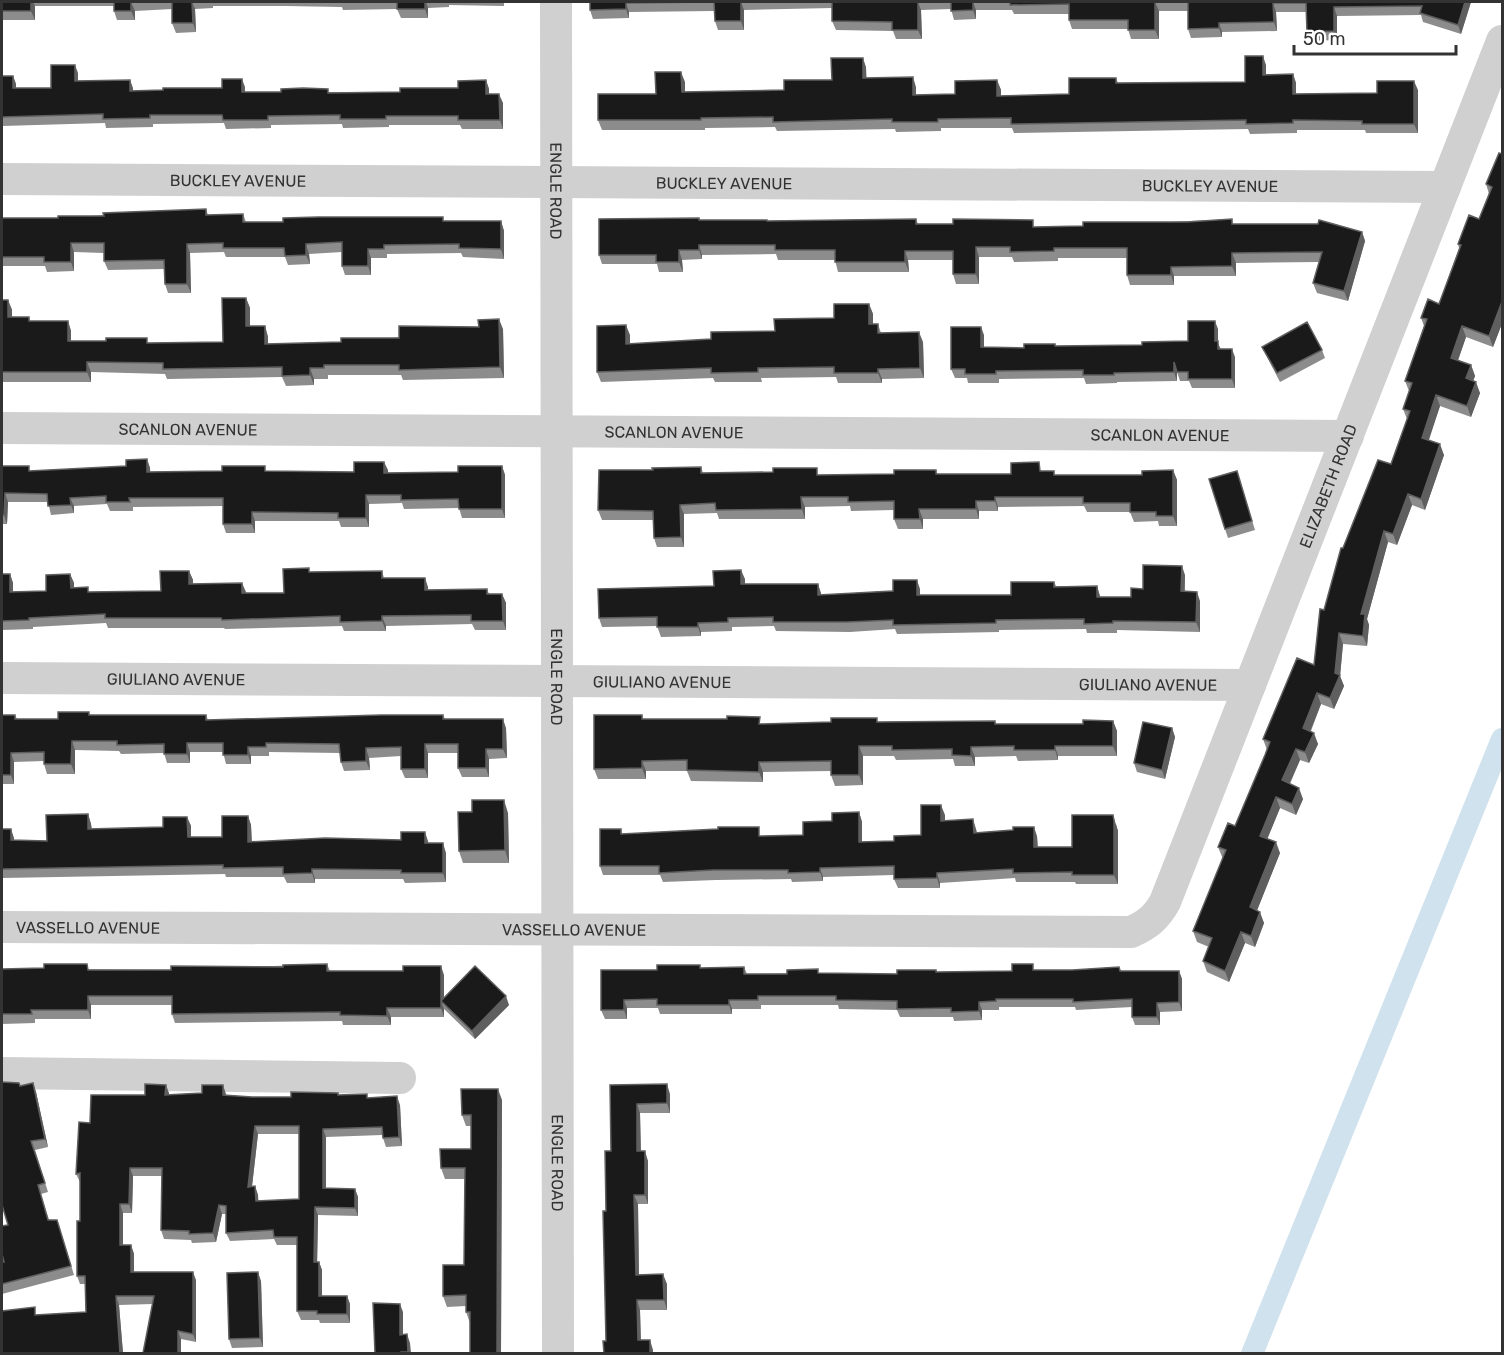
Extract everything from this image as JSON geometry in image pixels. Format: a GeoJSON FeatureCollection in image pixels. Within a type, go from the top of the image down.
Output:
{"type":"FeatureCollection","features":[{"type":"Feature","properties":{"kind":"street","name":"ENGLE ROAD"},"geometry":{"type":"LineString","coordinates":[[556,2],[558,1353]]}},
{"type":"Feature","properties":{"kind":"street","name":"ELIZABETH ROAD"},"geometry":{"type":"LineString","coordinates":[[1145,926],[1157,916],[1165,902],[1503,41]]}},
{"type":"Feature","properties":{"kind":"street","name":"BUCKLEY AVENUE"},"geometry":{"type":"LineString","coordinates":[[2,179],[1445,187]]}},
{"type":"Feature","properties":{"kind":"street","name":"SCANLON AVENUE"},"geometry":{"type":"LineString","coordinates":[[2,428],[1348,436]]}},
{"type":"Feature","properties":{"kind":"street","name":"GIULIANO AVENUE"},"geometry":{"type":"LineString","coordinates":[[2,678],[1250,685]]}},
{"type":"Feature","properties":{"kind":"street","name":"VASSELLO AVENUE"},"geometry":{"type":"LineString","coordinates":[[2,927],[1131,932],[1145,926]]}},
{"type":"Feature","properties":{"kind":"street"},"geometry":{"type":"LineString","coordinates":[[2,1073],[400,1078]]}},
{"type":"Feature","properties":{"kind":"building"},"geometry":{"type":"Polygon","coordinates":[[[2,2],[31,2],[31,11],[2,11],[2,2]]]}},
{"type":"Feature","properties":{"kind":"building"},"geometry":{"type":"Polygon","coordinates":[[[114,2],[131,2],[131,11],[114,11],[114,2]]]}},
{"type":"Feature","properties":{"kind":"building"},"geometry":{"type":"Polygon","coordinates":[[[172,2],[192,2],[193,23],[172,23],[172,2]]]}},
{"type":"Feature","properties":{"kind":"building"},"geometry":{"type":"Polygon","coordinates":[[[397,2],[425,2],[425,9],[397,9],[397,2]]]}},
{"type":"Feature","properties":{"kind":"building"},"geometry":{"type":"Polygon","coordinates":[[[590,2],[714,2],[626,3],[626,9],[590,10],[590,2]]]}},
{"type":"Feature","properties":{"kind":"building"},"geometry":{"type":"Polygon","coordinates":[[[714,2],[741,2],[741,21],[715,21],[714,2]]]}},
{"type":"Feature","properties":{"kind":"building"},"geometry":{"type":"Polygon","coordinates":[[[832,2],[918,2],[918,30],[892,30],[892,22],[832,21],[832,2]]]}},
{"type":"Feature","properties":{"kind":"building"},"geometry":{"type":"Polygon","coordinates":[[[951,2],[973,2],[973,10],[951,11],[951,2]]]}},
{"type":"Feature","properties":{"kind":"building"},"geometry":{"type":"Polygon","coordinates":[[[1010,2],[1155,2],[1155,30],[1128,30],[1128,20],[1069,20],[1069,4],[1010,5],[1010,2]]]}},
{"type":"Feature","properties":{"kind":"building"},"geometry":{"type":"Polygon","coordinates":[[[1188,2],[1465,2],[1458,25],[1420,13],[1422,6],[1334,7],[1334,31],[1307,32],[1306,3],[1273,3],[1274,22],[1219,23],[1219,28],[1188,29],[1188,2]]]}},
{"type":"Feature","properties":{"kind":"building"},"geometry":{"type":"Polygon","coordinates":[[[1245,56],[1263,56],[1263,75],[1293,74],[1293,94],[1377,93],[1377,81],[1414,81],[1414,124],[1293,120],[1293,123],[1246,124],[1246,120],[1011,124],[1011,118],[938,119],[938,122],[892,122],[892,119],[773,122],[773,117],[598,120],[598,94],[656,94],[655,72],[681,72],[682,92],[784,90],[784,80],[832,80],[831,58],[863,58],[863,78],[913,77],[913,95],[955,94],[955,81],[997,80],[997,96],[1069,94],[1069,78],[1116,78],[1116,83],[1245,82],[1245,56]]]}},
{"type":"Feature","properties":{"kind":"building"},"geometry":{"type":"Polygon","coordinates":[[[51,65],[75,65],[75,81],[130,80],[130,91],[163,90],[163,88],[222,88],[222,79],[242,79],[242,92],[281,92],[281,89],[303,88],[328,89],[328,93],[400,92],[400,88],[458,88],[458,81],[486,80],[486,94],[499,94],[500,120],[458,120],[458,116],[386,116],[386,119],[340,119],[340,115],[268,116],[268,120],[223,120],[222,115],[150,115],[150,118],[103,119],[103,114],[2,117],[2,76],[13,76],[13,88],[51,88],[51,65]]]}},
{"type":"Feature","properties":{"kind":"building"},"geometry":{"type":"Polygon","coordinates":[[[1499,153],[1503,154],[1503,299],[1489,336],[1462,326],[1451,358],[1471,365],[1466,378],[1476,382],[1467,406],[1436,395],[1422,438],[1440,444],[1421,499],[1408,494],[1393,534],[1384,531],[1361,614],[1365,614],[1363,636],[1339,633],[1335,673],[1340,675],[1330,698],[1317,693],[1303,728],[1314,733],[1305,752],[1296,749],[1282,780],[1299,788],[1292,804],[1276,797],[1260,836],[1276,842],[1250,907],[1260,912],[1251,936],[1241,932],[1225,971],[1203,961],[1212,938],[1193,931],[1226,850],[1218,847],[1228,823],[1235,826],[1265,755],[1270,742],[1263,739],[1297,658],[1314,665],[1320,609],[1324,610],[1341,548],[1343,548],[1378,460],[1391,464],[1410,411],[1403,409],[1412,383],[1405,381],[1427,319],[1421,318],[1428,299],[1439,304],[1461,245],[1458,244],[1469,215],[1479,219],[1492,187],[1486,184],[1499,153]]]}},
{"type":"Feature","properties":{"kind":"building"},"geometry":{"type":"Polygon","coordinates":[[[206,209],[206,215],[243,214],[243,222],[283,222],[283,218],[318,217],[443,217],[443,221],[501,221],[501,249],[459,248],[459,244],[384,245],[384,249],[368,249],[368,266],[342,266],[342,242],[306,244],[306,255],[285,256],[284,248],[223,248],[223,243],[187,244],[187,284],[165,284],[164,260],[104,261],[104,243],[71,243],[71,262],[44,262],[44,257],[2,257],[2,218],[104,216],[103,213],[206,209]]]}},
{"type":"Feature","properties":{"kind":"building"},"geometry":{"type":"Polygon","coordinates":[[[699,218],[699,220],[767,221],[916,219],[916,224],[953,224],[953,219],[1033,220],[1033,227],[1083,226],[1083,222],[1187,222],[1232,219],[1232,224],[1318,224],[1319,220],[1362,232],[1344,291],[1313,283],[1322,252],[1232,253],[1232,266],[1171,267],[1171,275],[1127,275],[1127,248],[1054,248],[1054,251],[1010,252],[1010,247],[976,247],[976,274],[953,274],[953,251],[905,251],[905,262],[835,262],[835,250],[775,250],[775,245],[699,245],[699,250],[679,250],[679,262],[656,262],[656,255],[599,255],[599,219],[699,218]]]}},
{"type":"Feature","properties":{"kind":"building"},"geometry":{"type":"Polygon","coordinates":[[[222,298],[246,298],[246,326],[265,326],[265,344],[341,342],[341,338],[399,338],[399,326],[479,327],[478,320],[499,319],[500,367],[399,370],[399,365],[324,365],[324,368],[310,368],[310,375],[282,376],[282,367],[163,369],[163,363],[87,362],[87,372],[2,372],[2,300],[8,300],[8,317],[29,317],[29,321],[68,321],[68,341],[147,338],[147,343],[223,342],[222,298]]]}},
{"type":"Feature","properties":{"kind":"building"},"geometry":{"type":"Polygon","coordinates":[[[834,304],[869,304],[869,324],[878,324],[878,333],[919,332],[920,368],[878,369],[878,373],[834,373],[834,367],[758,368],[758,372],[711,373],[711,368],[597,372],[597,326],[626,325],[626,344],[711,339],[711,332],[775,331],[774,319],[834,318],[834,304]]]}},
{"type":"Feature","properties":{"kind":"building"},"geometry":{"type":"Polygon","coordinates":[[[1188,321],[1215,321],[1215,341],[1218,341],[1218,349],[1232,349],[1232,379],[1188,379],[1188,372],[1177,372],[1174,362],[1174,372],[1114,373],[1114,375],[1083,375],[1083,370],[996,371],[996,374],[965,374],[965,369],[951,369],[951,327],[981,327],[981,347],[1024,348],[1024,344],[1142,345],[1142,342],[1188,341],[1188,321]]]}},
{"type":"Feature","properties":{"kind":"building"},"geometry":{"type":"Polygon","coordinates":[[[1307,322],[1322,350],[1277,373],[1262,347],[1307,322]]]}},
{"type":"Feature","properties":{"kind":"building"},"geometry":{"type":"Polygon","coordinates":[[[147,459],[147,472],[222,471],[222,466],[265,466],[265,471],[354,472],[354,462],[384,462],[384,473],[458,472],[458,466],[502,466],[502,509],[459,509],[458,499],[401,500],[401,495],[366,495],[366,518],[338,518],[338,513],[252,512],[252,524],[223,524],[223,498],[129,498],[130,502],[106,502],[106,496],[70,498],[71,505],[48,506],[47,494],[5,493],[4,515],[2,515],[2,466],[29,466],[29,471],[126,466],[126,460],[147,459]]]}},
{"type":"Feature","properties":{"kind":"building"},"geometry":{"type":"Polygon","coordinates":[[[1039,462],[1040,471],[1054,471],[1054,475],[1142,475],[1142,471],[1173,470],[1173,516],[1156,516],[1156,512],[1130,512],[1130,503],[1083,503],[1083,497],[995,497],[995,501],[976,501],[976,509],[919,509],[920,519],[894,519],[894,501],[848,502],[848,497],[801,497],[802,509],[716,510],[715,503],[680,505],[681,537],[654,538],[653,511],[598,510],[599,470],[701,467],[701,473],[773,472],[773,468],[817,468],[817,475],[894,474],[894,470],[936,470],[936,474],[1011,474],[1011,463],[1039,462]]]}},
{"type":"Feature","properties":{"kind":"building"},"geometry":{"type":"Polygon","coordinates":[[[1237,471],[1252,521],[1225,529],[1209,479],[1237,471]]]}},
{"type":"Feature","properties":{"kind":"building"},"geometry":{"type":"Polygon","coordinates":[[[1143,565],[1182,566],[1181,591],[1197,592],[1196,622],[1113,621],[1113,623],[1084,624],[1084,619],[893,625],[893,620],[773,622],[773,617],[728,618],[728,622],[698,623],[698,627],[657,627],[657,617],[599,618],[598,589],[714,586],[713,571],[741,570],[741,584],[818,584],[818,595],[893,591],[893,580],[917,580],[917,595],[1011,595],[1011,582],[1054,582],[1054,587],[1097,586],[1097,597],[1131,597],[1131,588],[1143,589],[1143,565]]]}},
{"type":"Feature","properties":{"kind":"building"},"geometry":{"type":"Polygon","coordinates":[[[309,568],[309,572],[382,571],[382,578],[425,578],[425,590],[487,589],[487,594],[502,594],[503,621],[471,621],[471,615],[382,616],[382,621],[340,622],[340,616],[222,620],[221,618],[105,618],[105,614],[2,621],[2,574],[10,574],[10,592],[46,591],[46,575],[70,574],[71,588],[88,587],[88,592],[161,591],[160,571],[189,571],[189,584],[242,583],[242,593],[284,593],[283,569],[309,568]]]}},
{"type":"Feature","properties":{"kind":"building"},"geometry":{"type":"Polygon","coordinates":[[[58,712],[89,712],[89,715],[206,715],[206,720],[381,715],[443,715],[443,719],[503,719],[503,749],[486,749],[486,768],[458,768],[458,744],[425,744],[425,769],[401,769],[401,747],[366,748],[366,761],[341,762],[339,744],[266,743],[266,747],[248,747],[248,755],[223,755],[223,743],[187,743],[187,754],[164,754],[164,744],[117,745],[117,741],[72,741],[71,764],[44,764],[44,752],[11,753],[11,775],[2,775],[2,715],[15,715],[15,719],[58,719],[58,712]]]}},
{"type":"Feature","properties":{"kind":"building"},"geometry":{"type":"Polygon","coordinates":[[[594,715],[642,715],[642,719],[760,717],[759,724],[831,722],[831,718],[877,718],[877,722],[995,721],[995,724],[1083,724],[1083,720],[1113,721],[1113,746],[1055,746],[1055,750],[1014,750],[1014,746],[971,747],[971,756],[952,755],[952,749],[892,750],[892,746],[859,746],[859,775],[831,775],[831,761],[759,762],[759,772],[687,770],[687,760],[642,761],[642,768],[594,769],[594,715]]]}},
{"type":"Feature","properties":{"kind":"building"},"geometry":{"type":"Polygon","coordinates":[[[1143,722],[1172,728],[1162,770],[1134,763],[1143,722]]]}},
{"type":"Feature","properties":{"kind":"building"},"geometry":{"type":"Polygon","coordinates":[[[472,800],[504,800],[505,850],[459,851],[458,812],[472,812],[472,800]]]}},
{"type":"Feature","properties":{"kind":"building"},"geometry":{"type":"Polygon","coordinates":[[[921,805],[941,805],[941,821],[973,819],[974,833],[1013,830],[1013,827],[1034,827],[1034,847],[1072,847],[1072,815],[1113,815],[1114,875],[1072,875],[1072,872],[1013,873],[1013,869],[937,873],[937,878],[894,879],[894,866],[820,868],[820,872],[788,873],[788,870],[713,870],[659,873],[659,866],[600,866],[600,829],[621,829],[621,834],[718,829],[718,827],[759,827],[759,836],[803,835],[803,822],[832,821],[832,813],[859,812],[859,842],[894,841],[894,836],[921,835],[921,805]]]}},
{"type":"Feature","properties":{"kind":"building"},"geometry":{"type":"Polygon","coordinates":[[[88,814],[88,829],[163,827],[163,817],[187,817],[188,837],[222,837],[222,816],[248,816],[248,842],[325,838],[401,840],[401,832],[425,832],[425,843],[443,843],[443,873],[312,869],[312,873],[283,874],[283,867],[223,868],[223,865],[2,869],[2,829],[11,829],[11,840],[47,841],[46,815],[88,814]]]}},
{"type":"Feature","properties":{"kind":"building"},"geometry":{"type":"Polygon","coordinates":[[[44,964],[87,964],[88,970],[171,970],[171,966],[283,967],[283,965],[327,964],[327,971],[403,971],[403,966],[441,966],[441,1008],[387,1008],[387,1016],[340,1015],[340,1012],[172,1014],[172,996],[88,996],[88,1010],[31,1010],[32,1014],[2,1014],[2,969],[44,968],[44,964]]]}},
{"type":"Feature","properties":{"kind":"building"},"geometry":{"type":"Polygon","coordinates":[[[1012,964],[1033,964],[1033,970],[1119,967],[1120,971],[1179,971],[1179,1002],[1157,1003],[1157,1017],[1132,1017],[1132,999],[1073,1002],[1073,999],[996,999],[996,1001],[979,1002],[979,1011],[951,1012],[951,1008],[897,1009],[897,1001],[836,1000],[836,996],[758,996],[758,1000],[729,1000],[729,1005],[657,1005],[657,999],[624,1000],[624,1010],[601,1010],[601,970],[657,970],[657,965],[700,965],[700,968],[744,967],[744,974],[787,974],[787,970],[818,969],[818,973],[897,974],[897,970],[1012,971],[1012,964]]]}},
{"type":"Feature","properties":{"kind":"building"},"geometry":{"type":"Polygon","coordinates":[[[475,966],[506,996],[472,1031],[441,1001],[475,966]]]}},
{"type":"Feature","properties":{"kind":"building"},"geometry":{"type":"Polygon","coordinates":[[[2,1082],[19,1083],[20,1086],[33,1083],[45,1139],[31,1141],[45,1183],[38,1185],[48,1220],[57,1220],[71,1266],[2,1284],[2,1262],[4,1262],[2,1226],[8,1225],[2,1205],[2,1082]]]}},
{"type":"Feature","properties":{"kind":"building"},"geometry":{"type":"Polygon","coordinates":[[[145,1084],[166,1085],[165,1095],[202,1093],[202,1085],[223,1085],[223,1095],[252,1097],[291,1097],[291,1092],[367,1094],[367,1098],[397,1096],[399,1137],[383,1138],[382,1127],[323,1129],[323,1188],[355,1189],[355,1208],[315,1207],[314,1262],[319,1262],[319,1296],[347,1296],[347,1314],[297,1311],[297,1237],[274,1237],[273,1230],[226,1233],[226,1206],[219,1205],[213,1233],[189,1234],[189,1231],[161,1230],[162,1168],[130,1168],[129,1204],[120,1204],[120,1245],[131,1245],[131,1272],[193,1272],[193,1334],[178,1331],[178,1353],[143,1353],[154,1296],[116,1296],[120,1353],[2,1353],[2,1311],[35,1307],[35,1315],[86,1312],[85,1276],[77,1276],[80,1173],[76,1174],[79,1122],[90,1123],[91,1095],[145,1095],[145,1084]],[[255,1126],[248,1187],[255,1186],[256,1201],[299,1199],[299,1126],[255,1126]]]}},
{"type":"Feature","properties":{"kind":"building"},"geometry":{"type":"Polygon","coordinates":[[[667,1084],[667,1103],[637,1104],[637,1151],[645,1151],[645,1195],[634,1195],[636,1275],[663,1274],[664,1300],[637,1300],[638,1340],[650,1340],[650,1353],[604,1353],[603,1341],[606,1341],[603,1211],[606,1211],[605,1151],[611,1151],[610,1085],[667,1084]]]}},
{"type":"Feature","properties":{"kind":"building"},"geometry":{"type":"Polygon","coordinates":[[[461,1089],[498,1089],[497,1353],[470,1353],[470,1312],[466,1312],[466,1295],[443,1296],[443,1265],[464,1265],[465,1168],[441,1168],[440,1149],[471,1149],[471,1115],[462,1115],[461,1089]]]}},
{"type":"Feature","properties":{"kind":"building"},"geometry":{"type":"Polygon","coordinates":[[[258,1272],[260,1338],[229,1339],[227,1273],[258,1272]]]}},
{"type":"Feature","properties":{"kind":"building"},"geometry":{"type":"Polygon","coordinates":[[[373,1303],[400,1304],[400,1335],[407,1334],[408,1352],[375,1353],[373,1303]]]}},
{"type":"Feature","properties":{"kind":"waterway"},"geometry":{"type":"LineString","coordinates":[[1252,1354],[1502,739]]}}]}
